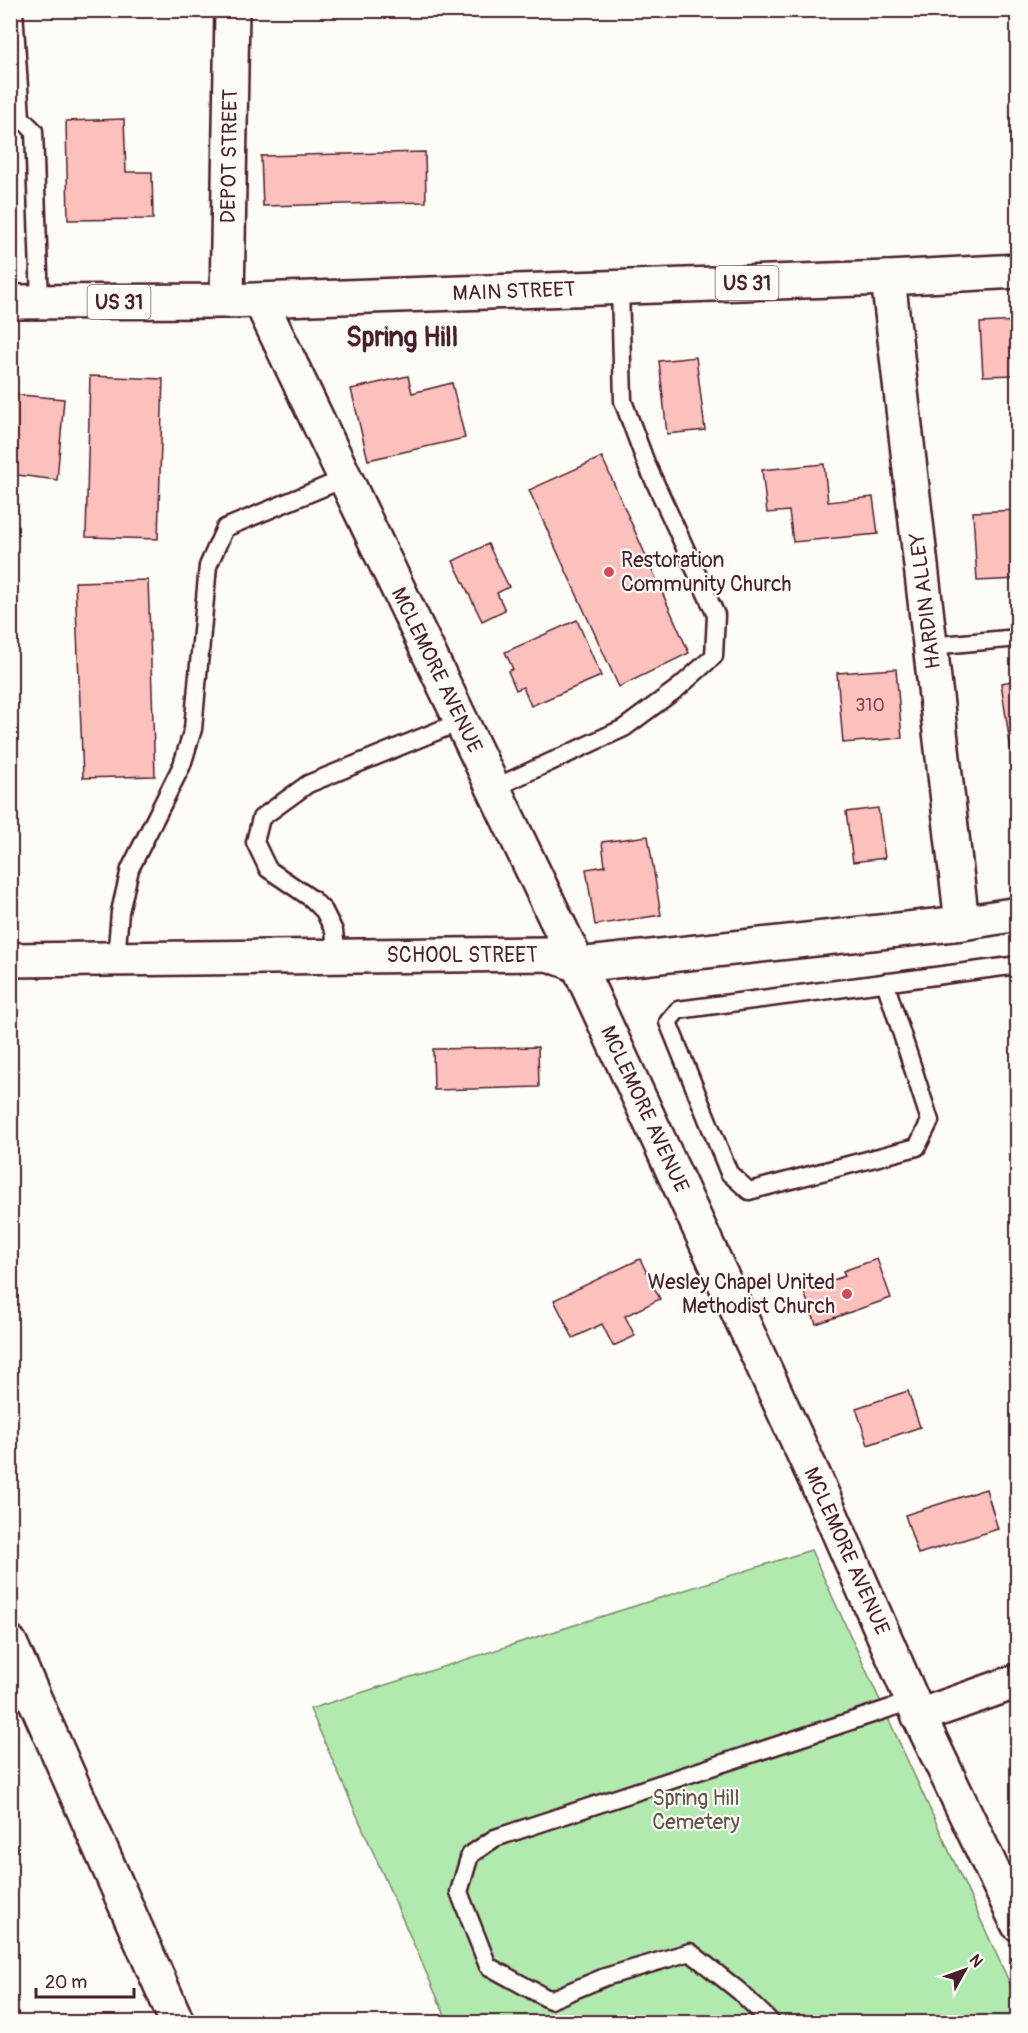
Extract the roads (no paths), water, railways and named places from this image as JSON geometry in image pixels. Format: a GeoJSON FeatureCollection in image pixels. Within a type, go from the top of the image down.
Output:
{"type":"FeatureCollection","features":[{"type":"Feature","properties":{"kind":"street","name":"DEPOT STREET"},"geometry":{"type":"LineString","coordinates":[[227,301],[232,10]]}},
{"type":"Feature","properties":{"kind":"street","name":"MAIN STREET"},"geometry":{"type":"LineString","coordinates":[[25,302],[260,300],[888,278],[1017,271]]}},
{"type":"Feature","properties":{"kind":"street","name":"HARDIN ALLEY"},"geometry":{"type":"LineString","coordinates":[[888,278],[962,923]]}},
{"type":"Feature","properties":{"kind":"street","name":"MCLEMORE AVENUE"},"geometry":{"type":"LineString","coordinates":[[260,300],[578,965],[813,1474],[916,1709],[1017,1924]]}},
{"type":"Feature","properties":{"kind":"street","name":"SCHOOL STREET"},"geometry":{"type":"LineString","coordinates":[[10,960],[548,954],[578,965],[962,923],[1017,914]]}},
{"type":"Feature","properties":{"kind":"street"},"geometry":{"type":"LineString","coordinates":[[10,1643],[177,2022]]}},
{"type":"Feature","properties":{"kind":"street"},"geometry":{"type":"LineString","coordinates":[[916,1709],[1017,1681]]}},
{"type":"Feature","properties":{"kind":"lane"},"geometry":{"type":"LineString","coordinates":[[14,10],[16,119],[34,131],[25,302]]}},
{"type":"Feature","properties":{"kind":"lane"},"geometry":{"type":"LineString","coordinates":[[494,788],[624,728],[678,688],[714,656],[716,615],[646,463],[623,401],[620,287]]}},
{"type":"Feature","properties":{"kind":"lane"},"geometry":{"type":"LineString","coordinates":[[116,958],[120,912],[130,869],[182,765],[193,729],[208,566],[225,528],[346,478]]}},
{"type":"Feature","properties":{"kind":"lane"},"geometry":{"type":"LineString","coordinates":[[930,646],[1017,638]]}},
{"type":"Feature","properties":{"kind":"lane"},"geometry":{"type":"LineString","coordinates":[[337,956],[334,931],[324,911],[312,899],[268,869],[255,842],[261,818],[308,784],[462,721]]}},
{"type":"Feature","properties":{"kind":"lane"},"geometry":{"type":"LineString","coordinates":[[885,982],[930,1121],[917,1147],[749,1191],[729,1173],[668,1022],[678,1010],[885,982],[1017,965]]}},
{"type":"Feature","properties":{"kind":"lane"},"geometry":{"type":"LineString","coordinates":[[771,2022],[739,1991],[690,1952],[605,1977],[550,2000],[488,1966],[459,1892],[470,1855],[495,1838],[916,1709]]}},
{"type":"Feature","properties":{"kind":"place","name":"Restoration Community Church"},"geometry":{"type":"Point","coordinates":[609,572]}},
{"type":"Feature","properties":{"kind":"place","name":"Wesley Chapel United Methodist Church"},"geometry":{"type":"Point","coordinates":[847,1294]}},
{"type":"Feature","properties":{"kind":"district","name":"Spring Hill"},"geometry":{"type":"Point","coordinates":[402,337]}},
{"type":"Feature","properties":{"kind":"park label","name":"Spring Hill Cemetery"},"geometry":{"type":"Point","coordinates":[696,1810]}}]}
